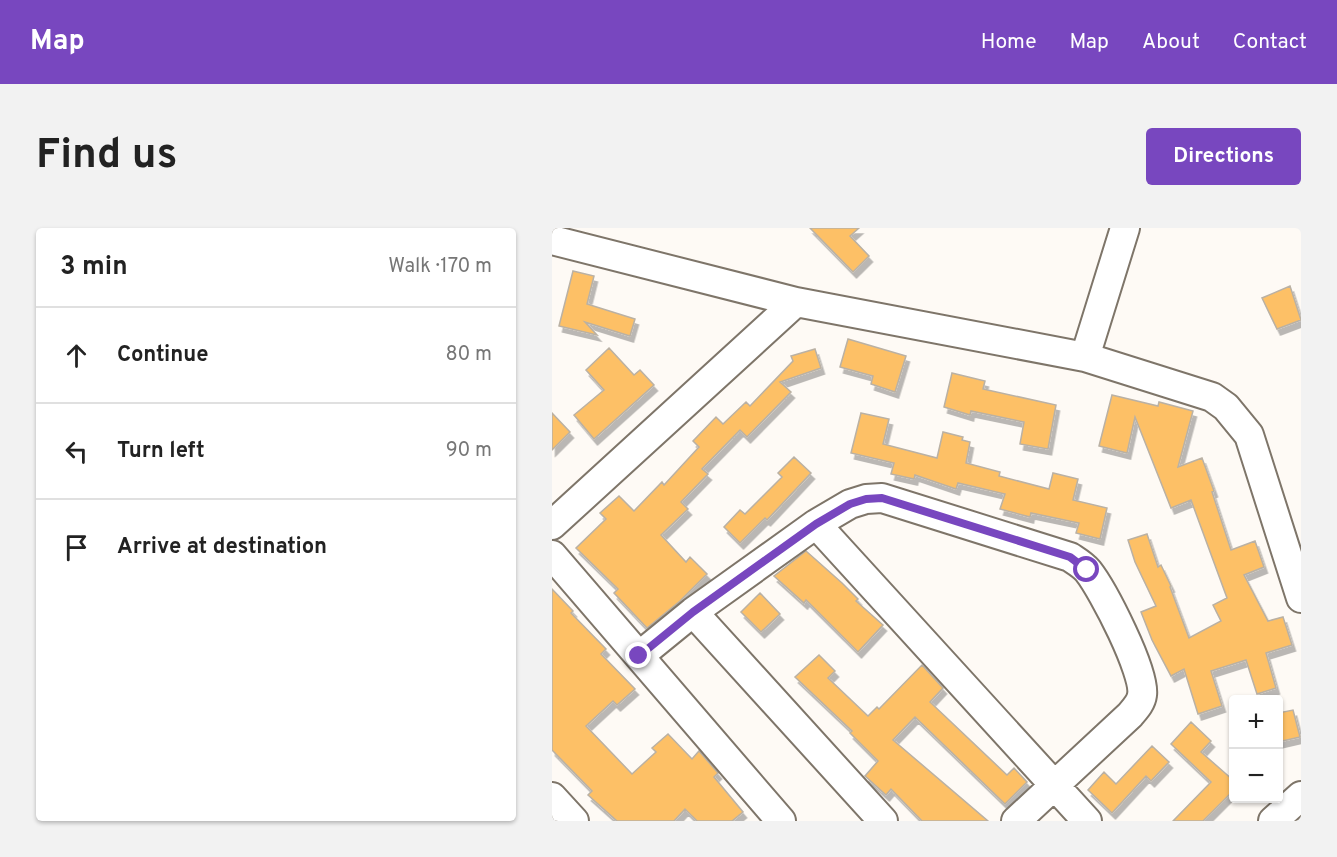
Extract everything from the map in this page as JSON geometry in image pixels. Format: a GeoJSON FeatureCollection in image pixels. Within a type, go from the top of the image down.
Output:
{"type":"FeatureCollection","features":[{"type":"Feature","properties":{"kind":"street"},"geometry":{"type":"LineString","coordinates":[[1085,357],[1125,228]]}},
{"type":"Feature","properties":{"kind":"street"},"geometry":{"type":"LineString","coordinates":[[552,240],[796,302],[1085,357],[1212,397],[1226,407],[1249,435],[1301,598]]}},
{"type":"Feature","properties":{"kind":"street"},"geometry":{"type":"LineString","coordinates":[[552,525],[796,302]]}},
{"type":"Feature","properties":{"kind":"street"},"geometry":{"type":"LineString","coordinates":[[639,656],[693,612],[816,524],[850,504],[866,499],[882,498],[1070,557],[1087,570],[1114,617],[1135,662],[1142,682],[1142,695],[1138,706],[1130,715],[1016,821]]}},
{"type":"Feature","properties":{"kind":"street"},"geometry":{"type":"LineString","coordinates":[[816,524],[1087,821]]}},
{"type":"Feature","properties":{"kind":"street"},"geometry":{"type":"LineString","coordinates":[[552,555],[781,821]]}},
{"type":"Feature","properties":{"kind":"street"},"geometry":{"type":"LineString","coordinates":[[693,612],[883,821]]}},
{"type":"Feature","properties":{"kind":"street"},"geometry":{"type":"LineString","coordinates":[[1273,821],[1301,796]]}},
{"type":"Feature","properties":{"kind":"street"},"geometry":{"type":"LineString","coordinates":[[552,797],[574,821]]}},
{"type":"Feature","properties":{"kind":"building"},"geometry":{"type":"Polygon","coordinates":[[[810,228],[859,228],[850,236],[869,256],[853,272],[810,228]]]}},
{"type":"Feature","properties":{"kind":"building"},"geometry":{"type":"Polygon","coordinates":[[[573,271],[594,276],[587,304],[635,319],[630,336],[585,322],[597,335],[559,326],[573,271]]]}},
{"type":"Feature","properties":{"kind":"building"},"geometry":{"type":"Polygon","coordinates":[[[1290,286],[1301,320],[1277,329],[1262,298],[1290,286]]]}},
{"type":"Feature","properties":{"kind":"building"},"geometry":{"type":"Polygon","coordinates":[[[848,339],[906,356],[895,392],[871,384],[873,376],[840,367],[848,339]]]}},
{"type":"Feature","properties":{"kind":"building"},"geometry":{"type":"Polygon","coordinates":[[[609,348],[634,375],[640,370],[654,385],[594,439],[574,415],[604,390],[586,370],[609,348]]]}},
{"type":"Feature","properties":{"kind":"building"},"geometry":{"type":"Polygon","coordinates":[[[815,349],[821,368],[780,382],[791,392],[747,437],[740,430],[702,469],[708,474],[681,502],[688,509],[661,535],[686,562],[690,557],[707,574],[680,601],[647,628],[614,593],[618,589],[576,548],[606,519],[600,513],[619,496],[634,511],[662,482],[664,485],[699,447],[693,441],[716,417],[723,424],[746,402],[750,406],[793,361],[791,356],[815,349]]]}},
{"type":"Feature","properties":{"kind":"building"},"geometry":{"type":"Polygon","coordinates":[[[952,373],[985,381],[983,389],[1056,405],[1048,449],[1020,444],[1024,422],[971,411],[970,415],[944,407],[952,373]]]}},
{"type":"Feature","properties":{"kind":"building"},"geometry":{"type":"Polygon","coordinates":[[[1112,395],[1158,406],[1159,402],[1193,411],[1178,467],[1202,458],[1231,550],[1255,541],[1264,567],[1244,575],[1268,621],[1283,617],[1292,645],[1266,653],[1276,688],[1257,694],[1246,660],[1211,671],[1222,706],[1198,714],[1184,669],[1171,676],[1152,640],[1141,612],[1156,606],[1135,562],[1128,540],[1147,534],[1158,567],[1161,565],[1171,586],[1189,638],[1221,621],[1213,605],[1227,598],[1191,500],[1171,508],[1135,417],[1127,453],[1099,446],[1112,395]]]}},
{"type":"Feature","properties":{"kind":"building"},"geometry":{"type":"Polygon","coordinates":[[[552,413],[570,432],[552,450],[552,413]]]}},
{"type":"Feature","properties":{"kind":"building"},"geometry":{"type":"Polygon","coordinates":[[[861,413],[889,419],[883,444],[937,458],[943,432],[963,437],[962,440],[970,442],[966,463],[1000,472],[999,476],[1049,489],[1053,473],[1078,479],[1073,500],[1107,508],[1100,539],[1076,533],[1079,523],[1031,513],[1030,517],[1000,509],[1005,494],[958,483],[956,489],[915,475],[914,479],[891,474],[894,463],[851,453],[861,413]]]}},
{"type":"Feature","properties":{"kind":"building"},"geometry":{"type":"Polygon","coordinates":[[[794,457],[811,473],[767,520],[765,518],[740,543],[724,527],[740,510],[745,514],[782,477],[778,473],[794,457]]]}},
{"type":"Feature","properties":{"kind":"building"},"geometry":{"type":"Polygon","coordinates":[[[806,551],[842,583],[858,599],[856,601],[883,625],[858,652],[806,600],[804,603],[774,576],[806,551]]]}},
{"type":"Feature","properties":{"kind":"building"},"geometry":{"type":"Polygon","coordinates":[[[552,589],[573,611],[571,613],[606,649],[601,654],[635,689],[617,705],[613,701],[586,726],[632,774],[656,752],[652,748],[668,734],[692,759],[699,751],[718,773],[714,777],[743,812],[732,821],[697,821],[685,809],[674,821],[617,821],[588,795],[592,791],[552,750],[552,589]]]}},
{"type":"Feature","properties":{"kind":"building"},"geometry":{"type":"Polygon","coordinates":[[[760,593],[780,614],[761,632],[741,612],[760,593]]]}},
{"type":"Feature","properties":{"kind":"building"},"geometry":{"type":"Polygon","coordinates":[[[819,655],[835,671],[828,678],[868,716],[877,707],[879,709],[922,665],[943,688],[930,702],[1007,775],[1014,768],[1027,782],[1005,804],[915,717],[893,740],[988,821],[922,821],[891,789],[886,795],[865,776],[878,761],[850,733],[852,731],[795,677],[819,655]]]}},
{"type":"Feature","properties":{"kind":"building"},"geometry":{"type":"Polygon","coordinates":[[[1293,710],[1300,737],[1283,741],[1283,712],[1293,710]]]}},
{"type":"Feature","properties":{"kind":"building"},"geometry":{"type":"Polygon","coordinates":[[[1191,722],[1211,741],[1201,752],[1229,776],[1229,795],[1203,821],[1173,821],[1211,782],[1171,744],[1191,722]]]}},
{"type":"Feature","properties":{"kind":"building"},"geometry":{"type":"Polygon","coordinates":[[[1152,746],[1169,762],[1151,781],[1146,776],[1112,813],[1088,790],[1104,772],[1116,784],[1152,746]]]}},
{"type":"Feature","properties":{"kind":"route"},"geometry":{"type":"LineString","coordinates":[[639,656],[693,612],[816,524],[850,504],[866,499],[882,498],[1070,557],[1087,570]]}}]}
